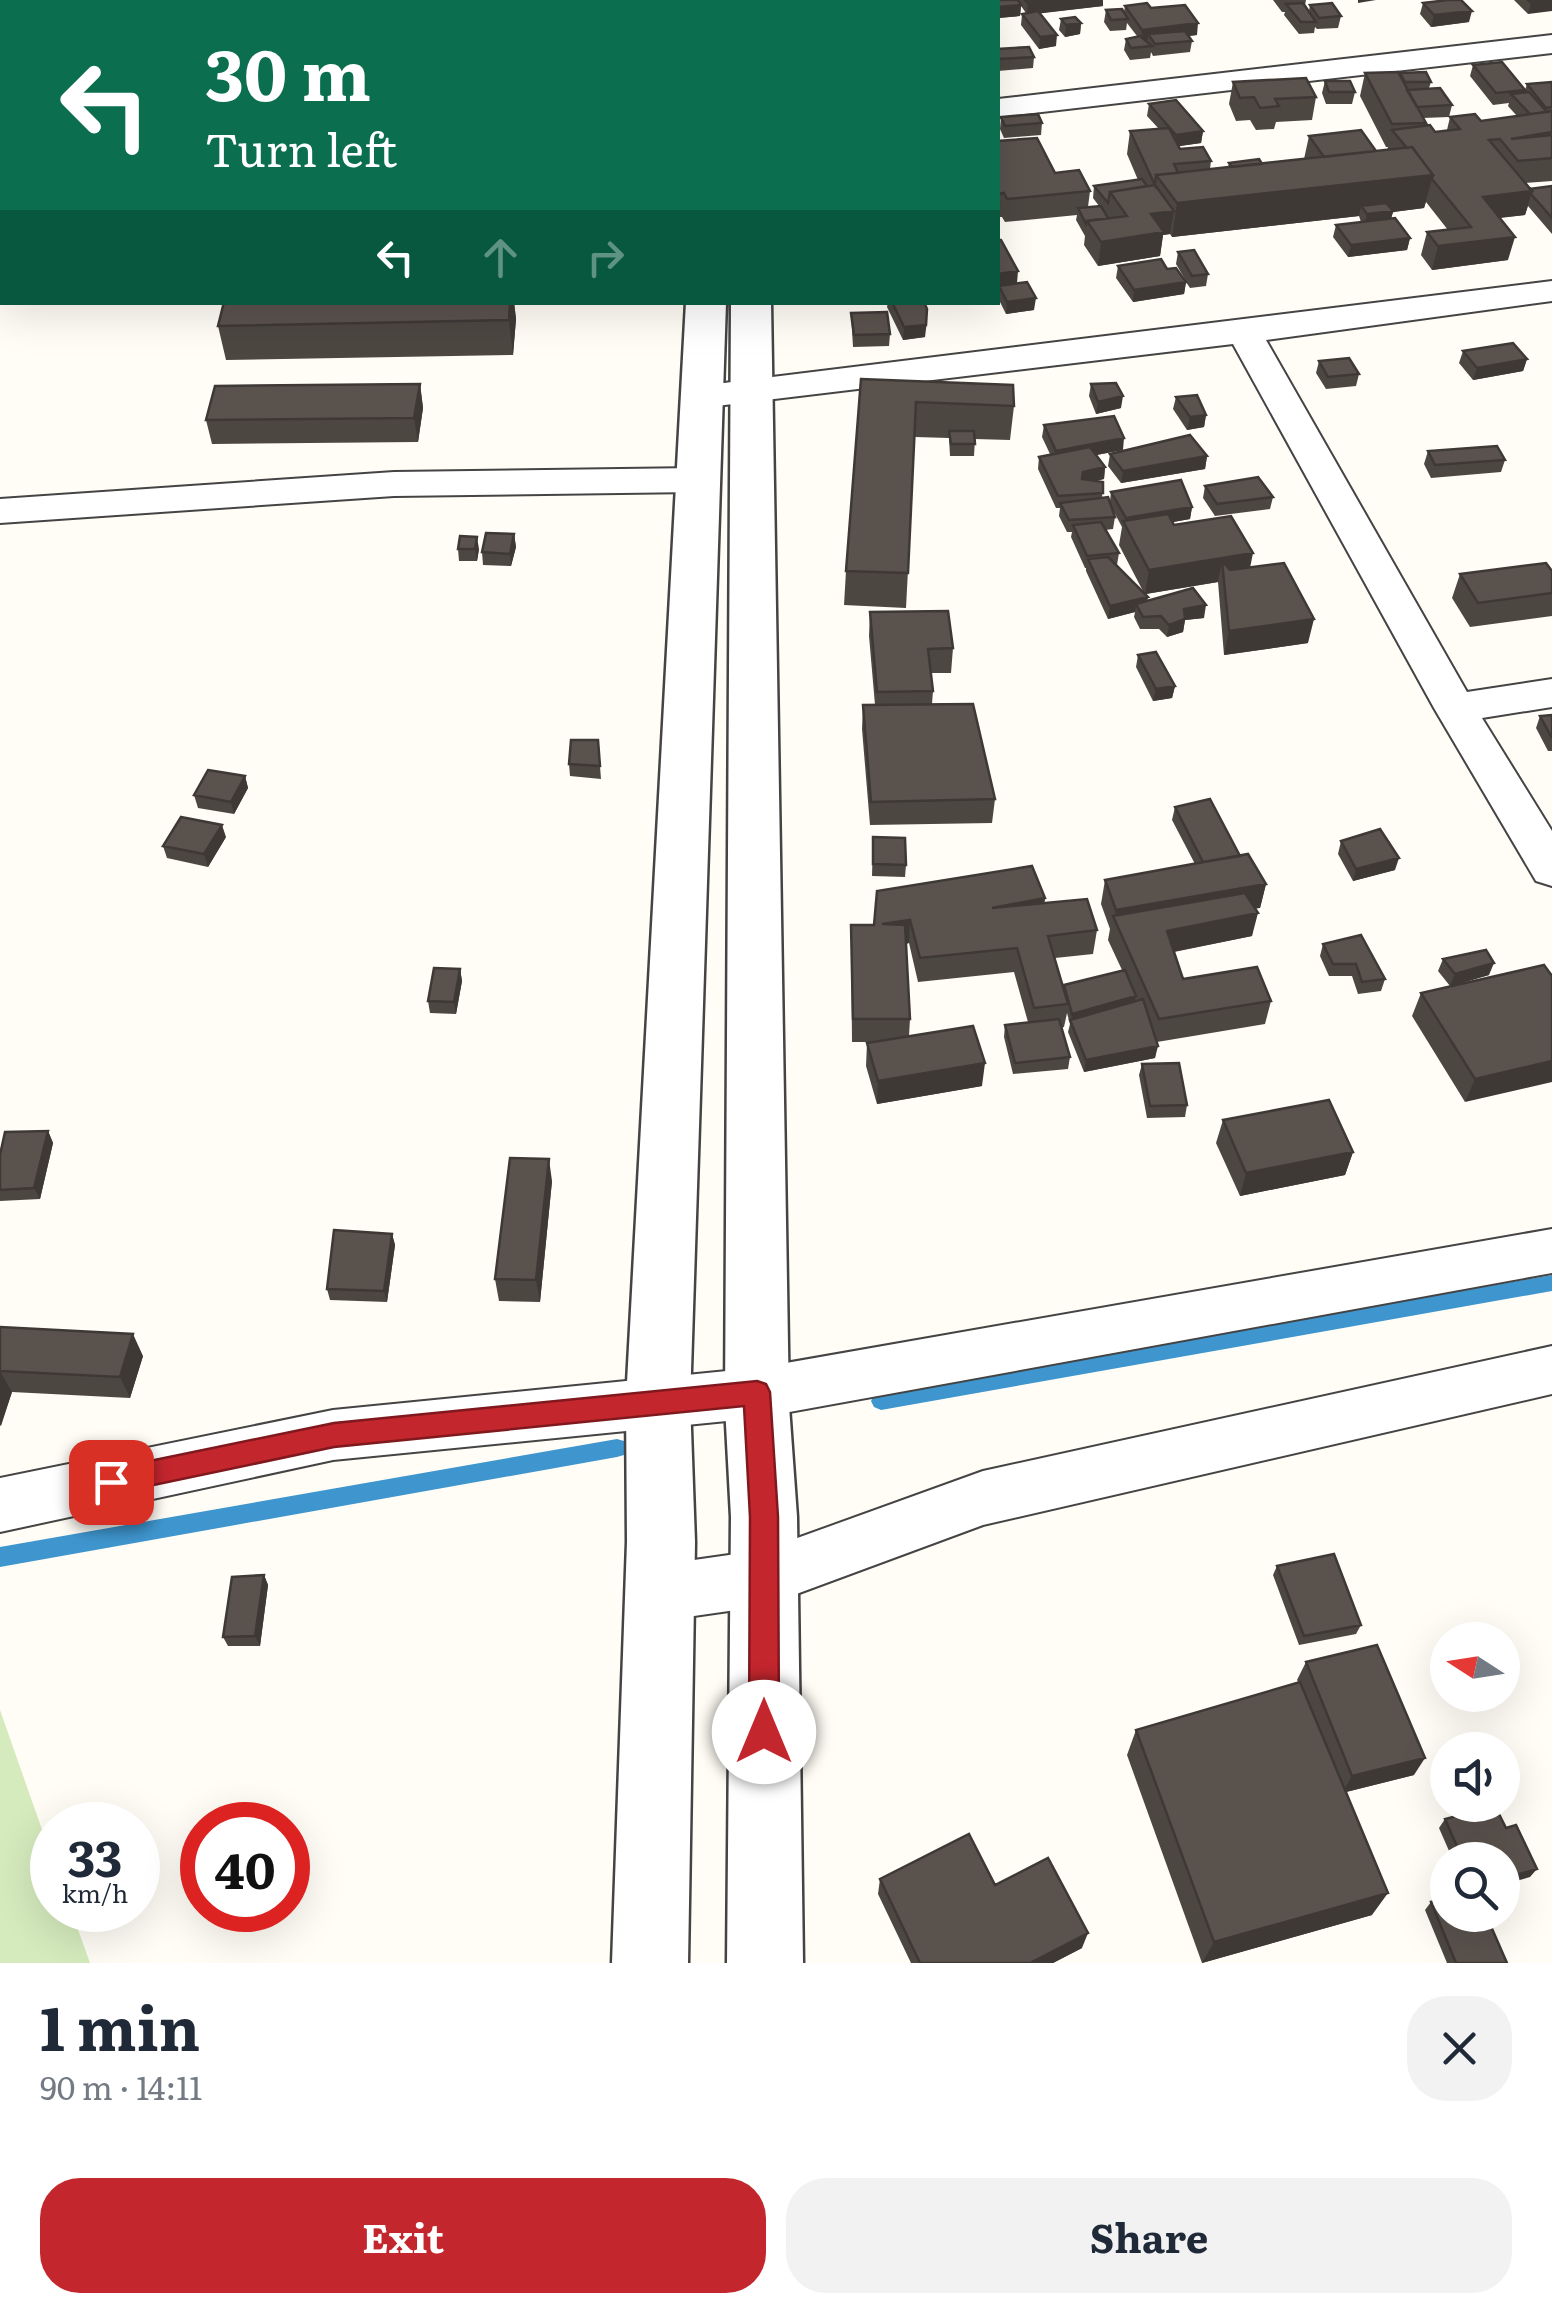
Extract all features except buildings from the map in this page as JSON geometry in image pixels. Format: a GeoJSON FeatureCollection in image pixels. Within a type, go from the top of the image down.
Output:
{"type":"FeatureCollection","features":[{"type":"Feature","properties":{"kind":"street"},"geometry":{"type":"LineString","coordinates":[[1000,108],[1552,44]]}},
{"type":"Feature","properties":{"kind":"street"},"geometry":{"type":"LineString","coordinates":[[725,395],[1552,290]]}},
{"type":"Feature","properties":{"kind":"street"},"geometry":{"type":"LineString","coordinates":[[707,305],[725,395],[764,1578],[765,1963]]}},
{"type":"Feature","properties":{"kind":"street"},"geometry":{"type":"LineString","coordinates":[[650,1963],[659,1593],[658,1402],[696,480],[750,305]]}},
{"type":"Feature","properties":{"kind":"street"},"geometry":{"type":"LineString","coordinates":[[1244,332],[1455,708],[1552,869]]}},
{"type":"Feature","properties":{"kind":"street"},"geometry":{"type":"LineString","coordinates":[[0,511],[394,484],[696,480]]}},
{"type":"Feature","properties":{"kind":"street"},"geometry":{"type":"LineString","coordinates":[[1455,708],[1552,694]]}},
{"type":"Feature","properties":{"kind":"street"},"geometry":{"type":"LineString","coordinates":[[0,1505],[334,1435],[757,1392],[1552,1251]]}},
{"type":"Feature","properties":{"kind":"street"},"geometry":{"type":"LineString","coordinates":[[659,1593],[764,1578],[982,1498],[1552,1370]]}},
{"type":"Feature","properties":{"kind":"green space"},"geometry":{"type":"Polygon","coordinates":[[[0,1710],[32,1802],[30,1932],[79,1932],[90,1963],[0,1963],[0,1710]]]}},
{"type":"Feature","properties":{"kind":"waterway"},"geometry":{"type":"LineString","coordinates":[[881,1401],[1552,1283]]}},
{"type":"Feature","properties":{"kind":"waterway"},"geometry":{"type":"LineString","coordinates":[[0,1557],[617,1448]]}},
{"type":"Feature","properties":{"kind":"route"},"geometry":{"type":"LineString","coordinates":[[111,1482],[334,1435],[757,1392],[764,1517],[764,1732]]}}]}
